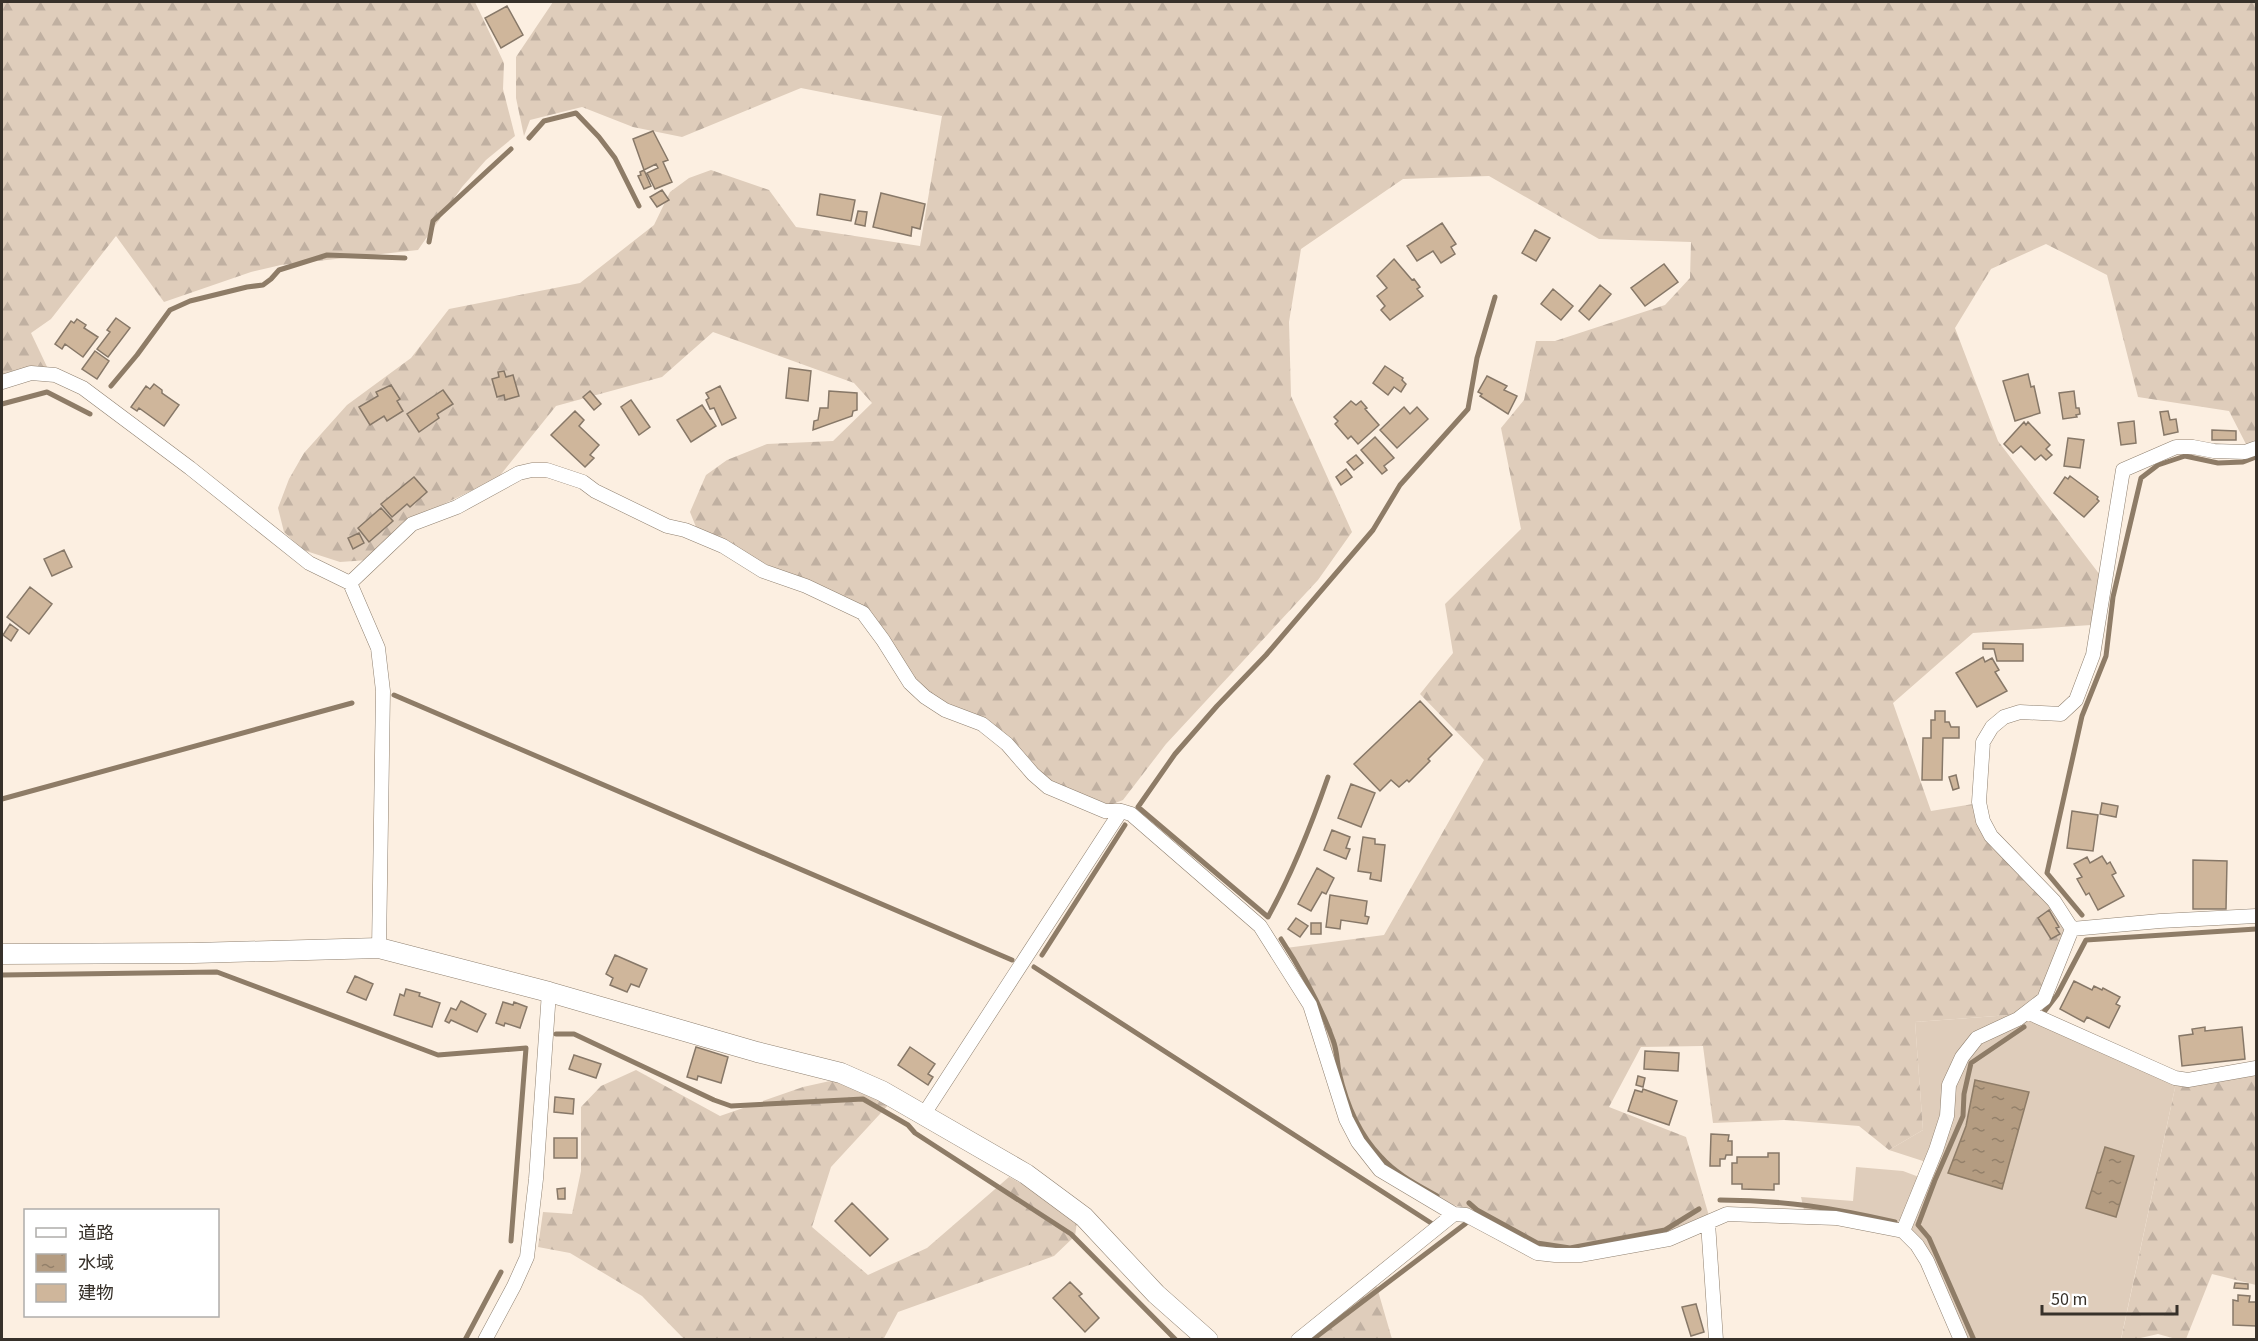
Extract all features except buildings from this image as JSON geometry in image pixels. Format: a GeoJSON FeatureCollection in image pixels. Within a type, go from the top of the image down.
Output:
{"type":"FeatureCollection","features":[{"type":"Feature","properties":{"kind":"street"},"geometry":{"type":"LineString","coordinates":[[2,382],[31,373],[55,375],[83,388],[190,468],[309,563],[350,583],[378,648],[383,691],[379,948]]}},
{"type":"Feature","properties":{"kind":"street"},"geometry":{"type":"LineString","coordinates":[[2072,929],[2054,901],[1991,836],[1983,820],[1979,802],[1983,742],[1992,727],[2004,717],[2020,712],[2061,714],[2076,700],[2093,655],[2123,470],[2176,447],[2245,452],[2256,448]]}},
{"type":"Feature","properties":{"kind":"street"},"geometry":{"type":"LineString","coordinates":[[350,583],[412,524],[457,507],[519,473],[532,470],[547,470],[583,482],[596,491],[667,526],[685,530],[723,546],[763,571],[806,586],[863,614],[883,640],[910,683],[925,697],[945,710],[982,724],[1007,744],[1033,774],[1048,787],[1105,811],[1131,814],[1260,926],[1310,1005],[1346,1119],[1358,1142],[1380,1170],[1465,1217],[1537,1253],[1580,1255],[1669,1239],[1727,1214],[1836,1218],[1903,1231],[1917,1245],[1927,1261],[1962,1340]]}},
{"type":"Feature","properties":{"kind":"street"},"geometry":{"type":"LineString","coordinates":[[924,1114],[1120,811]]}},
{"type":"Feature","properties":{"kind":"street"},"geometry":{"type":"LineString","coordinates":[[2072,929],[2256,916]]}},
{"type":"Feature","properties":{"kind":"street"},"geometry":{"type":"LineString","coordinates":[[1903,1231],[1936,1150],[1947,1116],[1949,1085],[1962,1057],[1977,1038],[2018,1019],[2044,999],[2072,929]]}},
{"type":"Feature","properties":{"kind":"street"},"geometry":{"type":"LineString","coordinates":[[2,954],[194,953],[379,948],[549,992],[757,1052],[841,1073],[882,1091],[1026,1174],[1084,1217],[1156,1294],[1208,1340]]}},
{"type":"Feature","properties":{"kind":"street"},"geometry":{"type":"LineString","coordinates":[[485,1340],[527,1257],[536,1179],[549,992]]}},
{"type":"Feature","properties":{"kind":"street"},"geometry":{"type":"LineString","coordinates":[[2027,1012],[2175,1078],[2188,1080],[2256,1068]]}},
{"type":"Feature","properties":{"kind":"street"},"geometry":{"type":"LineString","coordinates":[[1298,1340],[1465,1217]]}},
{"type":"Feature","properties":{"kind":"street"},"geometry":{"type":"LineString","coordinates":[[1708,1223],[1716,1340]]}},
{"type":"Feature","properties":{"kind":"green space"},"geometry":{"type":"Polygon","coordinates":[[[2,2],[475,2],[504,63],[503,89],[515,136],[486,160],[462,187],[418,250],[281,265],[251,272],[164,302],[116,236],[51,319],[31,333],[49,371],[2,377],[2,2]]]}},
{"type":"Feature","properties":{"kind":"green space"},"geometry":{"type":"Polygon","coordinates":[[[553,2],[2256,2],[2256,444],[2248,448],[2229,411],[2138,397],[2107,275],[2046,244],[1991,269],[1955,328],[1998,441],[2100,575],[2091,625],[1973,633],[1893,703],[1931,811],[1973,804],[2066,928],[2035,1004],[2010,1015],[1915,1022],[1923,1130],[1889,1150],[1859,1126],[1784,1120],[1713,1123],[1703,1046],[1641,1047],[1609,1107],[1686,1137],[1709,1216],[1667,1236],[1573,1250],[1540,1249],[1462,1207],[1444,1203],[1393,1174],[1376,1158],[1362,1139],[1350,1114],[1316,1005],[1286,948],[1384,935],[1484,760],[1420,694],[1453,653],[1445,604],[1521,529],[1501,428],[1524,400],[1536,341],[1555,341],[1665,305],[1690,278],[1691,242],[1599,239],[1489,176],[1403,179],[1301,249],[1289,322],[1291,396],[1352,532],[1318,580],[1166,744],[1123,800],[1110,805],[1049,781],[1013,740],[988,721],[946,704],[918,683],[866,611],[820,587],[698,532],[690,512],[706,475],[727,460],[767,444],[833,441],[872,403],[854,383],[713,332],[662,377],[556,406],[498,478],[402,524],[368,560],[340,562],[303,550],[284,532],[278,508],[289,479],[304,453],[347,405],[411,358],[449,309],[580,283],[654,225],[670,192],[689,178],[711,170],[769,190],[796,227],[920,246],[942,116],[801,88],[682,137],[633,127],[582,107],[530,120],[524,136],[516,98],[516,57],[553,2]]]}},
{"type":"Feature","properties":{"kind":"green space"},"geometry":{"type":"Polygon","coordinates":[[[2010,1015],[1980,1032],[1958,1053],[1943,1121],[1926,1162],[1889,1150],[1923,1130],[1915,1022],[2010,1015]]]}},
{"type":"Feature","properties":{"kind":"green space"},"geometry":{"type":"Polygon","coordinates":[[[2031,1018],[2176,1083],[2121,1339],[1967,1339],[1911,1230],[1949,1126],[1961,1066],[1971,1052],[1986,1039],[2031,1018]]]}},
{"type":"Feature","properties":{"kind":"green space"},"geometry":{"type":"Polygon","coordinates":[[[636,1070],[720,1116],[803,1087],[839,1079],[891,1102],[831,1167],[812,1227],[868,1275],[927,1248],[1009,1177],[1028,1187],[1077,1222],[1075,1236],[1054,1256],[898,1312],[883,1340],[684,1339],[642,1296],[570,1253],[538,1247],[543,1212],[572,1214],[581,1171],[581,1107],[601,1086],[636,1070]]]}},
{"type":"Feature","properties":{"kind":"green space"},"geometry":{"type":"Polygon","coordinates":[[[2256,1073],[2256,1285],[2212,1274],[2186,1339],[2158,1334],[2121,1340],[2176,1083],[2256,1073]]]}},
{"type":"Feature","properties":{"kind":"green space"},"geometry":{"type":"Polygon","coordinates":[[[1856,1167],[1903,1171],[1919,1177],[1901,1219],[1892,1227],[1804,1210],[1801,1197],[1853,1201],[1856,1167]]]}},
{"type":"Feature","properties":{"kind":"green space"},"geometry":{"type":"Polygon","coordinates":[[[1376,1284],[1392,1339],[1306,1339],[1376,1284]]]}},
{"type":"Feature","properties":{"kind":"water"},"geometry":{"type":"Polygon","coordinates":[[[1975,1080],[2029,1092],[2002,1189],[1948,1173],[1966,1126],[1975,1080]]]}},
{"type":"Feature","properties":{"kind":"water"},"geometry":{"type":"Polygon","coordinates":[[[2105,1147],[2134,1156],[2116,1217],[2086,1208],[2105,1147]]]}},
{"type":"Feature","properties":{"kind":"waterway"},"geometry":{"type":"LineString","coordinates":[[529,138],[544,121],[576,113],[615,158],[639,206]]}},
{"type":"Feature","properties":{"kind":"waterway"},"geometry":{"type":"LineString","coordinates":[[429,242],[433,221],[511,149]]}},
{"type":"Feature","properties":{"kind":"waterway"},"geometry":{"type":"LineString","coordinates":[[111,386],[170,310],[190,301],[263,285],[279,270],[327,255],[405,258]]}},
{"type":"Feature","properties":{"kind":"waterway"},"geometry":{"type":"LineString","coordinates":[[1328,777],[1301,848],[1268,917],[1138,807],[1175,754],[1266,655],[1373,530],[1400,485],[1468,409],[1477,358],[1495,297]]}},
{"type":"Feature","properties":{"kind":"waterway"},"geometry":{"type":"LineString","coordinates":[[2,404],[47,392],[90,414]]}},
{"type":"Feature","properties":{"kind":"waterway"},"geometry":{"type":"LineString","coordinates":[[2082,915],[2047,873],[2082,716],[2106,656],[2113,597],[2141,478],[2158,465],[2185,456],[2218,463],[2243,462],[2256,457]]}},
{"type":"Feature","properties":{"kind":"waterway"},"geometry":{"type":"LineString","coordinates":[[394,695],[1012,960]]}},
{"type":"Feature","properties":{"kind":"waterway"},"geometry":{"type":"LineString","coordinates":[[2,799],[352,703]]}},
{"type":"Feature","properties":{"kind":"waterway"},"geometry":{"type":"LineString","coordinates":[[1042,955],[1125,825]]}},
{"type":"Feature","properties":{"kind":"waterway"},"geometry":{"type":"LineString","coordinates":[[2044,1012],[2057,995],[2086,940],[2256,929]]}},
{"type":"Feature","properties":{"kind":"waterway"},"geometry":{"type":"LineString","coordinates":[[1281,939],[1310,988],[1328,1027],[1345,1095],[1366,1138],[1393,1169],[1437,1196]]}},
{"type":"Feature","properties":{"kind":"waterway"},"geometry":{"type":"LineString","coordinates":[[1034,967],[1431,1223]]}},
{"type":"Feature","properties":{"kind":"waterway"},"geometry":{"type":"LineString","coordinates":[[2,975],[217,972],[438,1055],[526,1048],[511,1241]]}},
{"type":"Feature","properties":{"kind":"waterway"},"geometry":{"type":"LineString","coordinates":[[1974,1340],[1929,1238],[1918,1225],[1963,1116],[1964,1094],[1971,1063],[2024,1027]]}},
{"type":"Feature","properties":{"kind":"waterway"},"geometry":{"type":"LineString","coordinates":[[556,1034],[574,1034],[731,1106],[863,1099],[908,1125],[915,1133],[1071,1234],[1176,1340]]}},
{"type":"Feature","properties":{"kind":"waterway"},"geometry":{"type":"LineString","coordinates":[[1720,1200],[1765,1201],[1808,1206],[1895,1222]]}},
{"type":"Feature","properties":{"kind":"waterway"},"geometry":{"type":"LineString","coordinates":[[1469,1203],[1477,1210]]}},
{"type":"Feature","properties":{"kind":"waterway"},"geometry":{"type":"LineString","coordinates":[[1312,1340],[1465,1224],[1477,1210],[1537,1243],[1570,1248],[1665,1230],[1699,1209]]}},
{"type":"Feature","properties":{"kind":"waterway"},"geometry":{"type":"LineString","coordinates":[[465,1340],[501,1272]]}}]}
